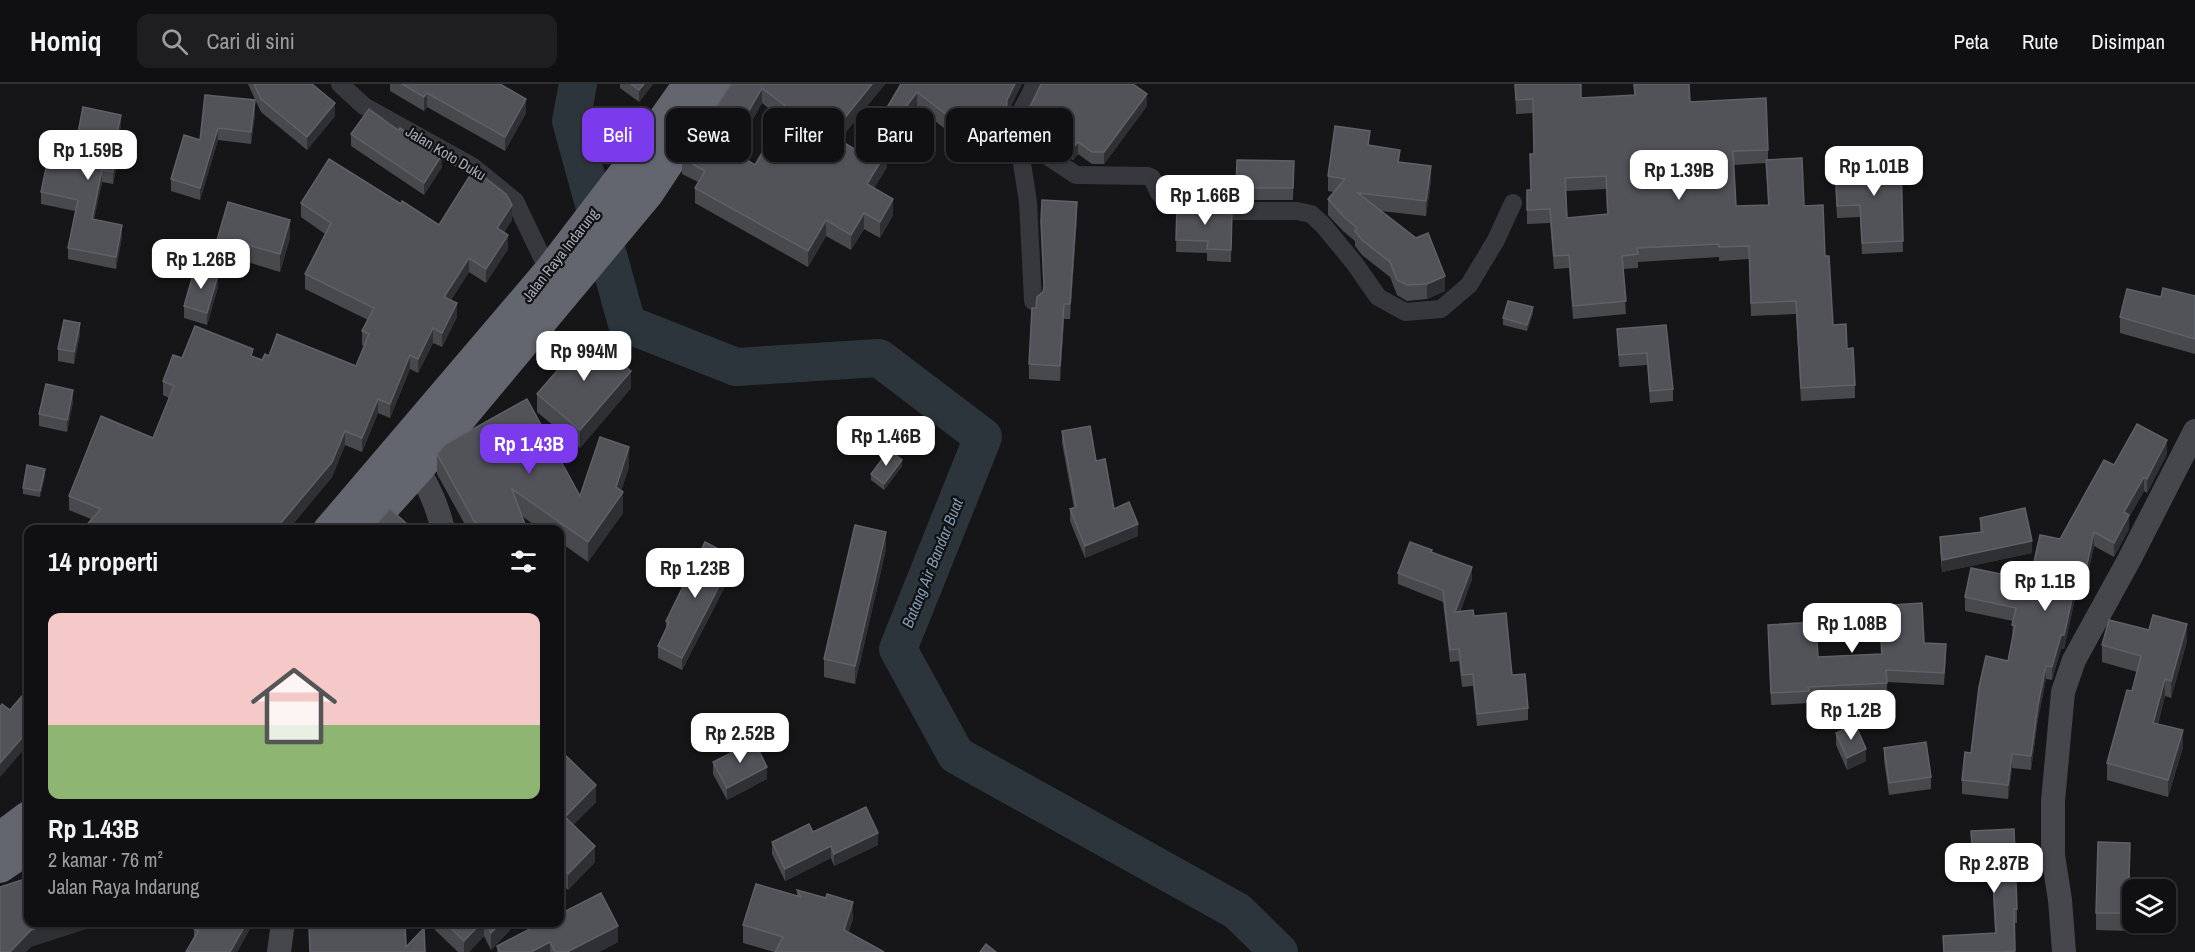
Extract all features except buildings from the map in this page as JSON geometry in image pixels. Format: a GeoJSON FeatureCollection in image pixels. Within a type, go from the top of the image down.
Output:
{"type":"FeatureCollection","features":[{"type":"Feature","properties":{"kind":"highway","name":"Jalan Raya Indarung"},"geometry":{"type":"LineString","coordinates":[[366,525],[409,458],[560,271],[689,84]]}},
{"type":"Feature","properties":{"kind":"highway","name":"Jalan Raya Indarung"},"geometry":{"type":"LineString","coordinates":[[560,271],[648,193],[720,84]]}},
{"type":"Feature","properties":{"kind":"highway","name":"Jalan Raya Indarung"},"geometry":{"type":"LineString","coordinates":[[335,525],[409,458]]}},
{"type":"Feature","properties":{"kind":"highway"},"geometry":{"type":"LineString","coordinates":[[0,838],[24,820]]}},
{"type":"Feature","properties":{"kind":"highway"},"geometry":{"type":"LineString","coordinates":[[0,867],[24,851]]}},
{"type":"Feature","properties":{"kind":"street","name":"Jalan Koto Duku"},"geometry":{"type":"LineString","coordinates":[[340,84],[364,106],[472,166],[515,201],[560,271]]}},
{"type":"Feature","properties":{"kind":"street"},"geometry":{"type":"LineString","coordinates":[[1022,108],[1034,84]]}},
{"type":"Feature","properties":{"kind":"street"},"geometry":{"type":"LineString","coordinates":[[1021,162],[1028,202],[1033,301]]}},
{"type":"Feature","properties":{"kind":"street"},"geometry":{"type":"LineString","coordinates":[[1056,162],[1076,175],[1148,176],[1152,178],[1163,197],[1180,205],[1212,211],[1297,211],[1311,214],[1330,232],[1378,297],[1404,312],[1441,309],[1470,285],[1496,240],[1513,203]]}},
{"type":"Feature","properties":{"kind":"street"},"geometry":{"type":"LineString","coordinates":[[2064,952],[2060,900],[2053,855],[2053,801],[2063,692],[2074,660],[2129,560],[2195,431]]}},
{"type":"Feature","properties":{"kind":"street"},"geometry":{"type":"LineString","coordinates":[[409,458],[438,508],[443,525]]}},
{"type":"Feature","properties":{"kind":"street"},"geometry":{"type":"LineString","coordinates":[[279,952],[282,927]]}},
{"type":"Feature","properties":{"kind":"waterway","name":"Batang Air Bandar Buat"},"geometry":{"type":"LineString","coordinates":[[578,84],[571,121],[627,324],[736,367],[879,358],[983,437],[898,649],[956,755],[1237,911],[1279,952]]}}]}
